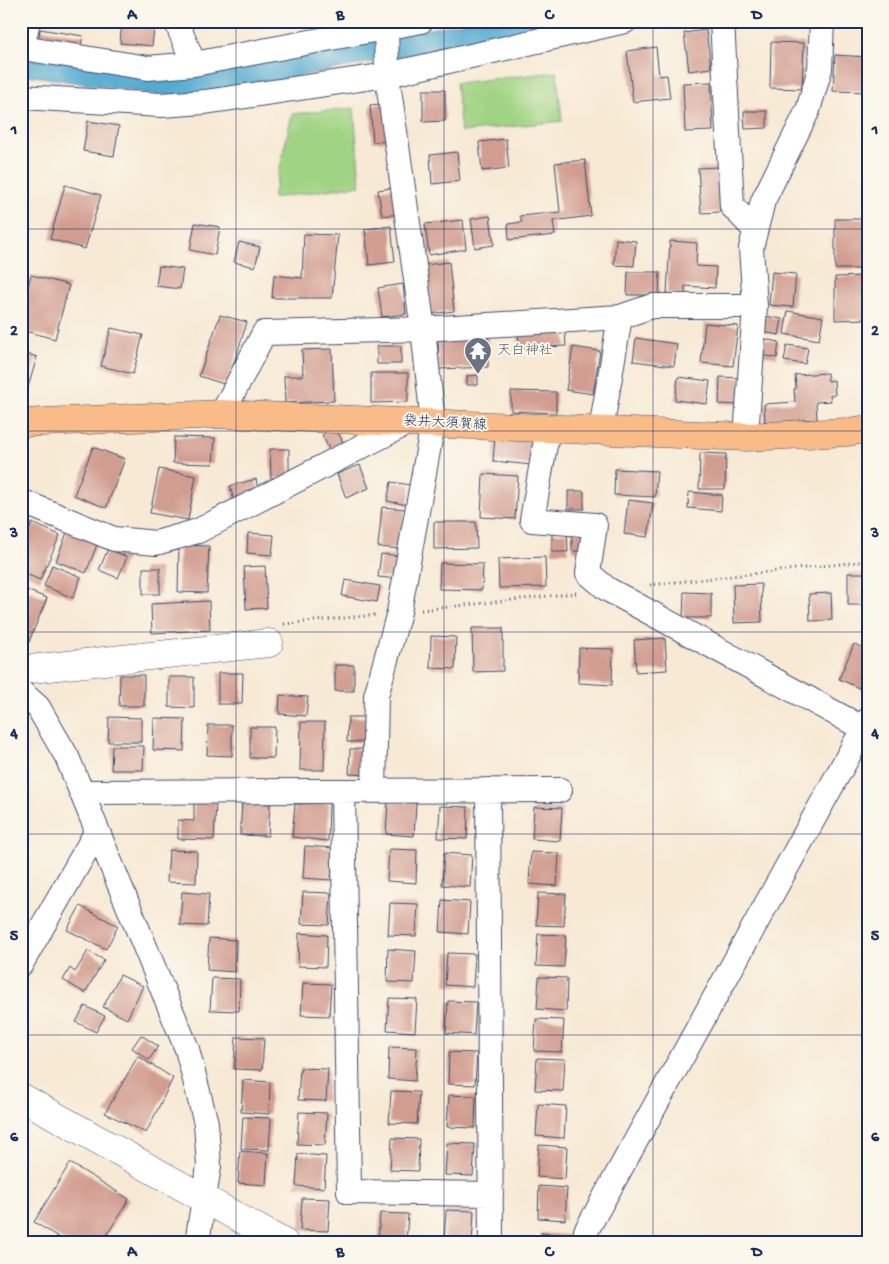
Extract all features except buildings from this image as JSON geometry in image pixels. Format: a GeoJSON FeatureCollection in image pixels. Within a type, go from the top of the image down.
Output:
{"type":"FeatureCollection","features":[{"type":"Feature","properties":{"kind":"main road","name":"袋井大須賀線"},"geometry":{"type":"LineString","coordinates":[[21,423],[222,414],[746,437],[847,432],[868,429]]}},
{"type":"Feature","properties":{"kind":"street"},"geometry":{"type":"LineString","coordinates":[[28,21],[22,50],[148,68],[194,64],[385,25],[421,21]]}},
{"type":"Feature","properties":{"kind":"street"},"geometry":{"type":"LineString","coordinates":[[176,21],[194,64]]}},
{"type":"Feature","properties":{"kind":"street"},"geometry":{"type":"LineString","coordinates":[[21,97],[161,105],[206,102],[387,75],[625,21]]}},
{"type":"Feature","properties":{"kind":"street"},"geometry":{"type":"LineString","coordinates":[[722,21],[732,206],[756,230]]}},
{"type":"Feature","properties":{"kind":"street"},"geometry":{"type":"LineString","coordinates":[[746,437],[755,306],[751,248],[762,201],[808,110],[820,69],[822,21]]}},
{"type":"Feature","properties":{"kind":"street"},"geometry":{"type":"LineString","coordinates":[[374,791],[376,696],[400,612],[421,423],[423,329],[387,75],[385,25]]}},
{"type":"Feature","properties":{"kind":"street"},"geometry":{"type":"LineString","coordinates":[[222,414],[264,333],[423,329],[620,317],[652,306],[755,306]]}},
{"type":"Feature","properties":{"kind":"street"},"geometry":{"type":"LineString","coordinates":[[601,430],[620,317]]}},
{"type":"Feature","properties":{"kind":"street"},"geometry":{"type":"LineString","coordinates":[[21,501],[114,539],[156,543],[198,531],[421,423]]}},
{"type":"Feature","properties":{"kind":"street"},"geometry":{"type":"LineString","coordinates":[[548,428],[532,520],[595,525],[588,573],[606,589],[866,727],[586,1231],[586,1243]]}},
{"type":"Feature","properties":{"kind":"street"},"geometry":{"type":"LineString","coordinates":[[21,670],[269,643]]}},
{"type":"Feature","properties":{"kind":"street"},"geometry":{"type":"LineString","coordinates":[[21,692],[38,707],[67,757],[187,1049],[206,1123],[209,1166],[196,1243]]}},
{"type":"Feature","properties":{"kind":"street"},"geometry":{"type":"LineString","coordinates":[[488,790],[491,1243]]}},
{"type":"Feature","properties":{"kind":"street"},"geometry":{"type":"LineString","coordinates":[[81,792],[560,790]]}},
{"type":"Feature","properties":{"kind":"street"},"geometry":{"type":"LineString","coordinates":[[343,791],[349,1192],[491,1194]]}},
{"type":"Feature","properties":{"kind":"street"},"geometry":{"type":"LineString","coordinates":[[21,964],[98,831]]}},
{"type":"Feature","properties":{"kind":"street"},"geometry":{"type":"LineString","coordinates":[[21,1097],[284,1243]]}},
{"type":"Feature","properties":{"kind":"path"},"geometry":{"type":"LineString","coordinates":[[645,585],[868,561]]}},
{"type":"Feature","properties":{"kind":"path"},"geometry":{"type":"LineString","coordinates":[[269,643],[274,626],[606,589]]}},
{"type":"Feature","properties":{"kind":"green space"},"geometry":{"type":"Polygon","coordinates":[[[557,72],[562,121],[461,132],[456,83],[557,72]]]}},
{"type":"Feature","properties":{"kind":"green space"},"geometry":{"type":"Polygon","coordinates":[[[354,108],[360,185],[273,198],[292,114],[354,108]]]}},
{"type":"Feature","properties":{"kind":"water"},"geometry":{"type":"Polygon","coordinates":[[[474,21],[583,21],[208,94],[158,95],[21,74],[21,54],[220,66],[474,21]]]}},
{"type":"Feature","properties":{"kind":"place","name":"天白神社"},"geometry":{"type":"Point","coordinates":[478,375]}}]}
